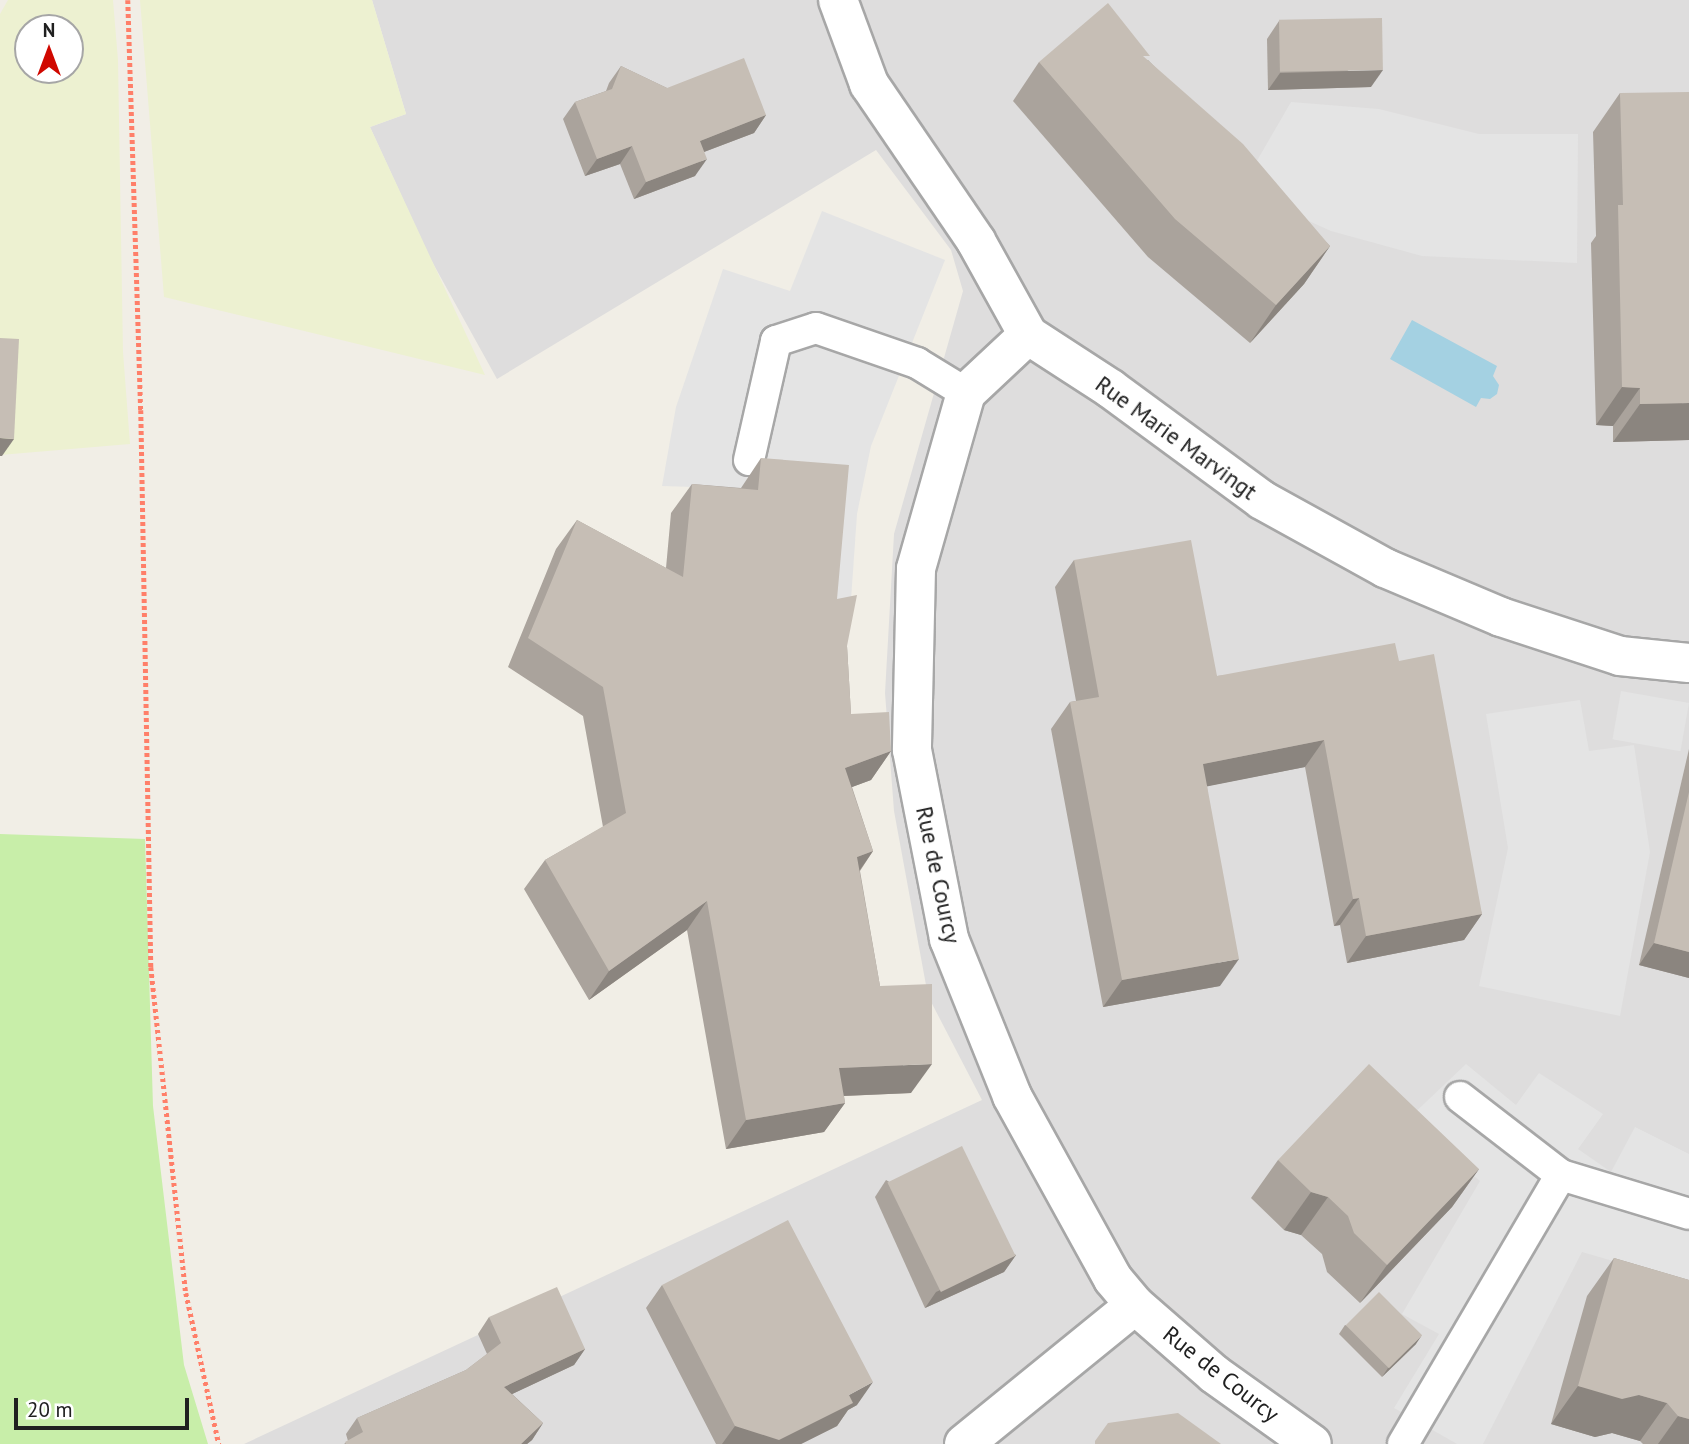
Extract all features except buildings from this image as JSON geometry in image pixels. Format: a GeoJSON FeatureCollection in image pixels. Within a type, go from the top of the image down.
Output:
{"type":"FeatureCollection","features":[{"type":"Feature","properties":{"kind":"street","name":"Rue Marie Marvingt"},"geometry":{"type":"LineString","coordinates":[[838,0],[869,84],[976,241],[1028,335],[1111,389],[1262,500],[1385,568],[1501,617],[1620,656],[1689,663]]}},
{"type":"Feature","properties":{"kind":"street"},"geometry":{"type":"LineString","coordinates":[[966,393],[1028,335]]}},
{"type":"Feature","properties":{"kind":"street","name":"Rue de Courcy"},"geometry":{"type":"LineString","coordinates":[[966,393],[916,569],[912,750],[949,939],[1007,1084],[1112,1279],[1135,1306],[1214,1374],[1311,1444]]}},
{"type":"Feature","properties":{"kind":"street"},"geometry":{"type":"LineString","coordinates":[[964,1444],[1135,1306]]}},
{"type":"Feature","properties":{"kind":"lane"},"geometry":{"type":"LineString","coordinates":[[748,460],[776,341],[816,328],[917,363],[966,393]]}},
{"type":"Feature","properties":{"kind":"lane"},"geometry":{"type":"LineString","coordinates":[[1460,1097],[1561,1175],[1689,1214]]}},
{"type":"Feature","properties":{"kind":"lane"},"geometry":{"type":"LineString","coordinates":[[1403,1444],[1561,1175]]}},
{"type":"Feature","properties":{"kind":"path"},"geometry":{"type":"LineString","coordinates":[[128,0],[141,424],[151,967],[186,1293],[219,1444]]}},
{"type":"Feature","properties":{"kind":"shaded area"},"geometry":{"type":"Polygon","coordinates":[[[372,0],[1689,0],[1689,1444],[244,1444],[982,1100],[928,996],[894,811],[885,693],[894,534],[963,291],[951,250],[876,150],[497,379],[430,258],[370,127],[406,114],[372,0]]]}},
{"type":"Feature","properties":{"kind":"shaded area"},"geometry":{"type":"Polygon","coordinates":[[[1291,102],[1379,109],[1479,134],[1578,134],[1577,263],[1422,256],[1331,231],[1240,190],[1291,102]]]}},
{"type":"Feature","properties":{"kind":"shaded area"},"geometry":{"type":"Polygon","coordinates":[[[822,211],[945,260],[871,446],[857,514],[850,614],[818,609],[758,489],[662,486],[676,407],[723,269],[790,291],[822,211]]]}},
{"type":"Feature","properties":{"kind":"shaded area"},"geometry":{"type":"Polygon","coordinates":[[[1621,691],[1689,703],[1680,751],[1612,739],[1621,691]]]}},
{"type":"Feature","properties":{"kind":"shaded area"},"geometry":{"type":"Polygon","coordinates":[[[1580,700],[1589,751],[1634,745],[1650,852],[1620,1016],[1479,986],[1508,848],[1486,714],[1580,700]]]}},
{"type":"Feature","properties":{"kind":"shaded area"},"geometry":{"type":"Polygon","coordinates":[[[1466,1064],[1516,1105],[1539,1073],[1603,1114],[1578,1149],[1611,1172],[1635,1127],[1689,1154],[1689,1283],[1582,1252],[1483,1444],[1457,1444],[1394,1408],[1439,1334],[1402,1314],[1480,1181],[1407,1120],[1466,1064]]]}},
{"type":"Feature","properties":{"kind":"green space"},"geometry":{"type":"Polygon","coordinates":[[[8,0],[113,0],[118,60],[123,352],[130,444],[0,455],[0,14],[8,0]]]}},
{"type":"Feature","properties":{"kind":"green space"},"geometry":{"type":"Polygon","coordinates":[[[140,0],[372,0],[406,114],[370,127],[485,375],[164,297],[140,0]]]}},
{"type":"Feature","properties":{"kind":"green space"},"geometry":{"type":"Polygon","coordinates":[[[0,834],[145,839],[153,1106],[184,1365],[208,1444],[0,1444],[0,834]]]}},
{"type":"Feature","properties":{"kind":"water"},"geometry":{"type":"Polygon","coordinates":[[[1412,320],[1497,366],[1493,376],[1499,385],[1497,394],[1490,399],[1481,398],[1476,407],[1390,359],[1412,320]]]}}]}
